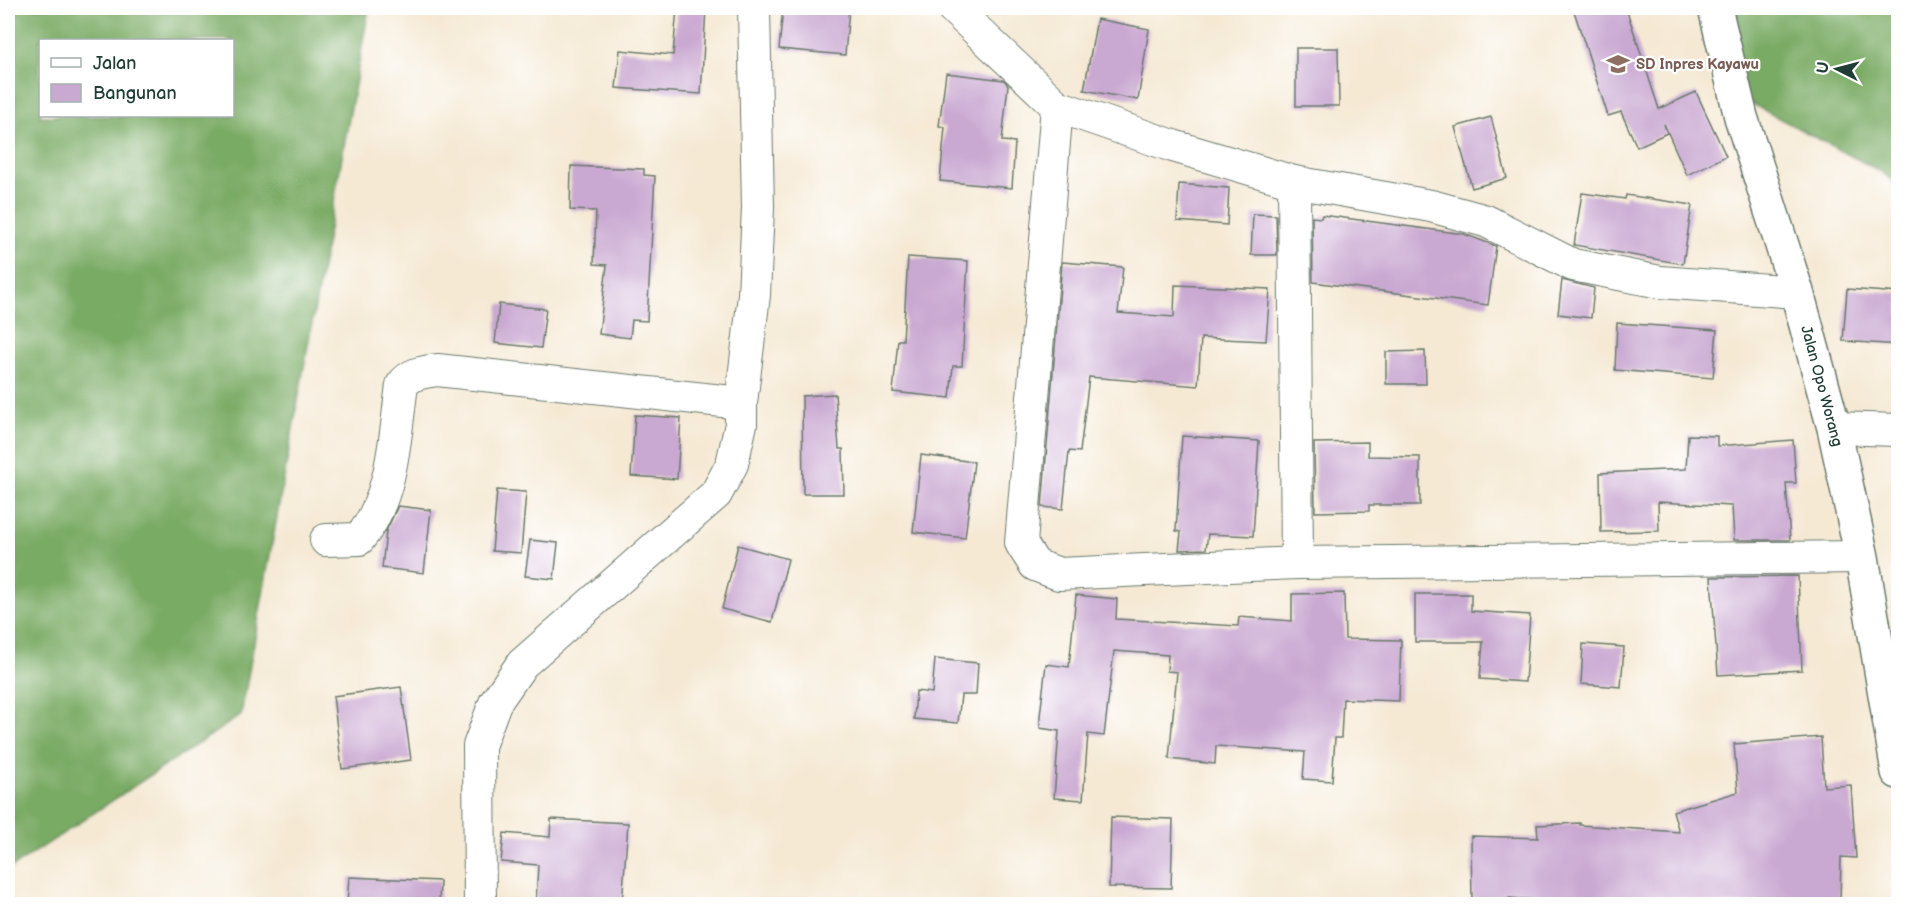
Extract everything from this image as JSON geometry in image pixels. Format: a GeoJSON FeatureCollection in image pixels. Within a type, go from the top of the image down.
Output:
{"type":"FeatureCollection","features":[{"type":"Feature","properties":{"kind":"street"},"geometry":{"type":"LineString","coordinates":[[480,904],[479,746],[495,704],[522,664],[716,494],[732,464],[741,424],[741,403],[754,295],[758,208],[754,8]]}},
{"type":"Feature","properties":{"kind":"street"},"geometry":{"type":"LineString","coordinates":[[953,8],[1057,106],[1173,146],[1294,182],[1431,207],[1486,221],[1573,265],[1660,282],[1797,292]]}},
{"type":"Feature","properties":{"kind":"street","name":"Jalan Opo Worang"},"geometry":{"type":"LineString","coordinates":[[1715,8],[1741,117],[1797,292],[1834,428],[1862,557],[1899,772]]}},
{"type":"Feature","properties":{"kind":"street"},"geometry":{"type":"LineString","coordinates":[[1057,106],[1054,175],[1043,261],[1021,543],[1035,565],[1059,574],[1297,563],[1862,557]]}},
{"type":"Feature","properties":{"kind":"street"},"geometry":{"type":"LineString","coordinates":[[1294,182],[1297,563]]}},
{"type":"Feature","properties":{"kind":"street"},"geometry":{"type":"LineString","coordinates":[[326,540],[359,539],[369,528],[382,499],[402,385],[408,377],[437,370],[741,403]]}},
{"type":"Feature","properties":{"kind":"street"},"geometry":{"type":"LineString","coordinates":[[1834,428],[1899,430]]}},
{"type":"Feature","properties":{"kind":"green space"},"geometry":{"type":"Polygon","coordinates":[[[8,8],[369,8],[241,715],[8,870],[8,8]]]}},
{"type":"Feature","properties":{"kind":"green space"},"geometry":{"type":"Polygon","coordinates":[[[1727,8],[1898,8],[1898,186],[1882,172],[1746,101],[1727,8]]]}},
{"type":"Feature","properties":{"kind":"building"},"geometry":{"type":"Polygon","coordinates":[[[677,8],[706,8],[701,94],[616,88],[620,50],[673,55],[677,8]]]}},
{"type":"Feature","properties":{"kind":"building"},"geometry":{"type":"Polygon","coordinates":[[[783,8],[849,8],[845,55],[779,49],[783,8]]]}},
{"type":"Feature","properties":{"kind":"building"},"geometry":{"type":"Polygon","coordinates":[[[1573,8],[1626,8],[1659,109],[1696,92],[1726,156],[1687,175],[1664,124],[1667,133],[1637,147],[1621,112],[1608,116],[1573,8]]]}},
{"type":"Feature","properties":{"kind":"building"},"geometry":{"type":"Polygon","coordinates":[[[1097,19],[1149,29],[1138,100],[1084,90],[1097,19]]]}},
{"type":"Feature","properties":{"kind":"building"},"geometry":{"type":"Polygon","coordinates":[[[1296,48],[1338,48],[1339,106],[1296,106],[1296,48]]]}},
{"type":"Feature","properties":{"kind":"building"},"geometry":{"type":"Polygon","coordinates":[[[946,73],[1004,80],[1008,85],[1002,141],[1015,142],[1012,188],[940,181],[945,127],[939,126],[946,73]]]}},
{"type":"Feature","properties":{"kind":"building"},"geometry":{"type":"Polygon","coordinates":[[[1491,117],[1507,178],[1472,188],[1455,127],[1491,117]]]}},
{"type":"Feature","properties":{"kind":"building"},"geometry":{"type":"Polygon","coordinates":[[[571,166],[644,169],[644,175],[655,176],[647,321],[632,320],[630,338],[599,334],[607,265],[594,264],[596,211],[570,210],[571,166]]]}},
{"type":"Feature","properties":{"kind":"building"},"geometry":{"type":"Polygon","coordinates":[[[1179,184],[1229,188],[1227,225],[1177,221],[1179,184]]]}},
{"type":"Feature","properties":{"kind":"building"},"geometry":{"type":"Polygon","coordinates":[[[1582,193],[1625,199],[1626,195],[1692,205],[1683,264],[1574,245],[1582,193]]]}},
{"type":"Feature","properties":{"kind":"building"},"geometry":{"type":"Polygon","coordinates":[[[1253,214],[1276,215],[1277,255],[1251,255],[1253,214]]]}},
{"type":"Feature","properties":{"kind":"building"},"geometry":{"type":"Polygon","coordinates":[[[1322,215],[1464,234],[1496,246],[1488,305],[1313,282],[1312,217],[1321,218],[1322,215]]]}},
{"type":"Feature","properties":{"kind":"building"},"geometry":{"type":"Polygon","coordinates":[[[908,257],[968,261],[962,366],[953,366],[950,398],[893,392],[898,340],[903,340],[908,257]]]}},
{"type":"Feature","properties":{"kind":"building"},"geometry":{"type":"Polygon","coordinates":[[[1062,262],[1123,267],[1118,313],[1174,317],[1175,285],[1270,289],[1266,341],[1201,338],[1198,386],[1089,377],[1080,452],[1069,451],[1063,509],[1042,507],[1062,262]]]}},
{"type":"Feature","properties":{"kind":"building"},"geometry":{"type":"Polygon","coordinates":[[[1562,280],[1594,288],[1591,318],[1558,314],[1562,280]]]}},
{"type":"Feature","properties":{"kind":"building"},"geometry":{"type":"Polygon","coordinates":[[[1847,289],[1899,293],[1899,345],[1843,341],[1847,289]]]}},
{"type":"Feature","properties":{"kind":"building"},"geometry":{"type":"Polygon","coordinates":[[[499,304],[546,309],[541,348],[495,343],[499,304]]]}},
{"type":"Feature","properties":{"kind":"building"},"geometry":{"type":"Polygon","coordinates":[[[1617,323],[1717,330],[1713,378],[1615,370],[1617,323]]]}},
{"type":"Feature","properties":{"kind":"building"},"geometry":{"type":"Polygon","coordinates":[[[1425,351],[1426,384],[1386,384],[1386,352],[1425,351]]]}},
{"type":"Feature","properties":{"kind":"building"},"geometry":{"type":"Polygon","coordinates":[[[835,394],[839,449],[843,449],[844,494],[803,494],[802,396],[835,394]]]}},
{"type":"Feature","properties":{"kind":"building"},"geometry":{"type":"Polygon","coordinates":[[[635,415],[681,418],[677,479],[631,476],[635,415]]]}},
{"type":"Feature","properties":{"kind":"building"},"geometry":{"type":"Polygon","coordinates":[[[1688,435],[1717,436],[1717,446],[1793,440],[1796,483],[1786,483],[1790,540],[1734,540],[1732,506],[1658,502],[1659,531],[1601,532],[1600,473],[1686,469],[1688,435]]]}},
{"type":"Feature","properties":{"kind":"building"},"geometry":{"type":"Polygon","coordinates":[[[1182,436],[1259,441],[1253,536],[1208,534],[1206,549],[1179,550],[1181,532],[1176,531],[1182,436]]]}},
{"type":"Feature","properties":{"kind":"building"},"geometry":{"type":"Polygon","coordinates":[[[1368,442],[1368,456],[1420,457],[1420,505],[1369,505],[1369,511],[1315,512],[1314,443],[1368,442]]]}},
{"type":"Feature","properties":{"kind":"building"},"geometry":{"type":"Polygon","coordinates":[[[921,455],[974,462],[965,538],[913,532],[921,455]]]}},
{"type":"Feature","properties":{"kind":"building"},"geometry":{"type":"Polygon","coordinates":[[[497,490],[526,492],[521,553],[492,551],[497,490]]]}},
{"type":"Feature","properties":{"kind":"building"},"geometry":{"type":"Polygon","coordinates":[[[398,506],[431,510],[424,573],[382,568],[386,531],[398,506]]]}},
{"type":"Feature","properties":{"kind":"building"},"geometry":{"type":"Polygon","coordinates":[[[530,540],[558,543],[554,579],[525,576],[530,540]]]}},
{"type":"Feature","properties":{"kind":"building"},"geometry":{"type":"Polygon","coordinates":[[[738,545],[788,559],[772,622],[722,609],[738,545]]]}},
{"type":"Feature","properties":{"kind":"building"},"geometry":{"type":"Polygon","coordinates":[[[1798,576],[1802,670],[1718,675],[1711,577],[1798,576]]]}},
{"type":"Feature","properties":{"kind":"building"},"geometry":{"type":"Polygon","coordinates":[[[1344,593],[1345,639],[1401,640],[1399,701],[1343,699],[1341,738],[1335,738],[1332,781],[1303,779],[1305,752],[1216,746],[1215,764],[1169,759],[1177,672],[1167,671],[1168,655],[1114,651],[1104,736],[1088,734],[1083,800],[1054,798],[1059,731],[1040,728],[1040,716],[1046,664],[1069,667],[1076,595],[1117,599],[1116,619],[1238,626],[1239,617],[1292,621],[1292,594],[1344,593]]]}},
{"type":"Feature","properties":{"kind":"building"},"geometry":{"type":"Polygon","coordinates":[[[1415,594],[1471,594],[1471,611],[1530,615],[1525,682],[1480,679],[1483,642],[1415,642],[1415,594]]]}},
{"type":"Feature","properties":{"kind":"building"},"geometry":{"type":"Polygon","coordinates":[[[1583,644],[1624,647],[1621,687],[1581,684],[1583,644]]]}},
{"type":"Feature","properties":{"kind":"building"},"geometry":{"type":"Polygon","coordinates":[[[935,659],[978,663],[976,695],[961,695],[958,723],[914,719],[916,691],[932,693],[935,659]]]}},
{"type":"Feature","properties":{"kind":"building"},"geometry":{"type":"Polygon","coordinates":[[[401,687],[411,760],[342,769],[333,696],[401,687]]]}},
{"type":"Feature","properties":{"kind":"building"},"geometry":{"type":"Polygon","coordinates":[[[1821,737],[1824,787],[1851,785],[1856,858],[1841,857],[1840,904],[1588,904],[1509,898],[1509,904],[1472,904],[1471,836],[1538,838],[1537,825],[1580,823],[1580,825],[1679,832],[1673,811],[1738,792],[1734,744],[1821,737]]]}},
{"type":"Feature","properties":{"kind":"building"},"geometry":{"type":"Polygon","coordinates":[[[1111,817],[1173,819],[1171,888],[1109,887],[1111,817]]]}},
{"type":"Feature","properties":{"kind":"building"},"geometry":{"type":"Polygon","coordinates":[[[551,819],[628,823],[622,904],[536,902],[538,865],[501,862],[504,833],[550,837],[551,819]]]}},
{"type":"Feature","properties":{"kind":"building"},"geometry":{"type":"Polygon","coordinates":[[[349,877],[440,881],[439,904],[347,904],[349,877]]]}},
{"type":"Feature","properties":{"kind":"place","name":"SD Inpres Kayawu"},"geometry":{"type":"Point","coordinates":[1618,64]}}]}
